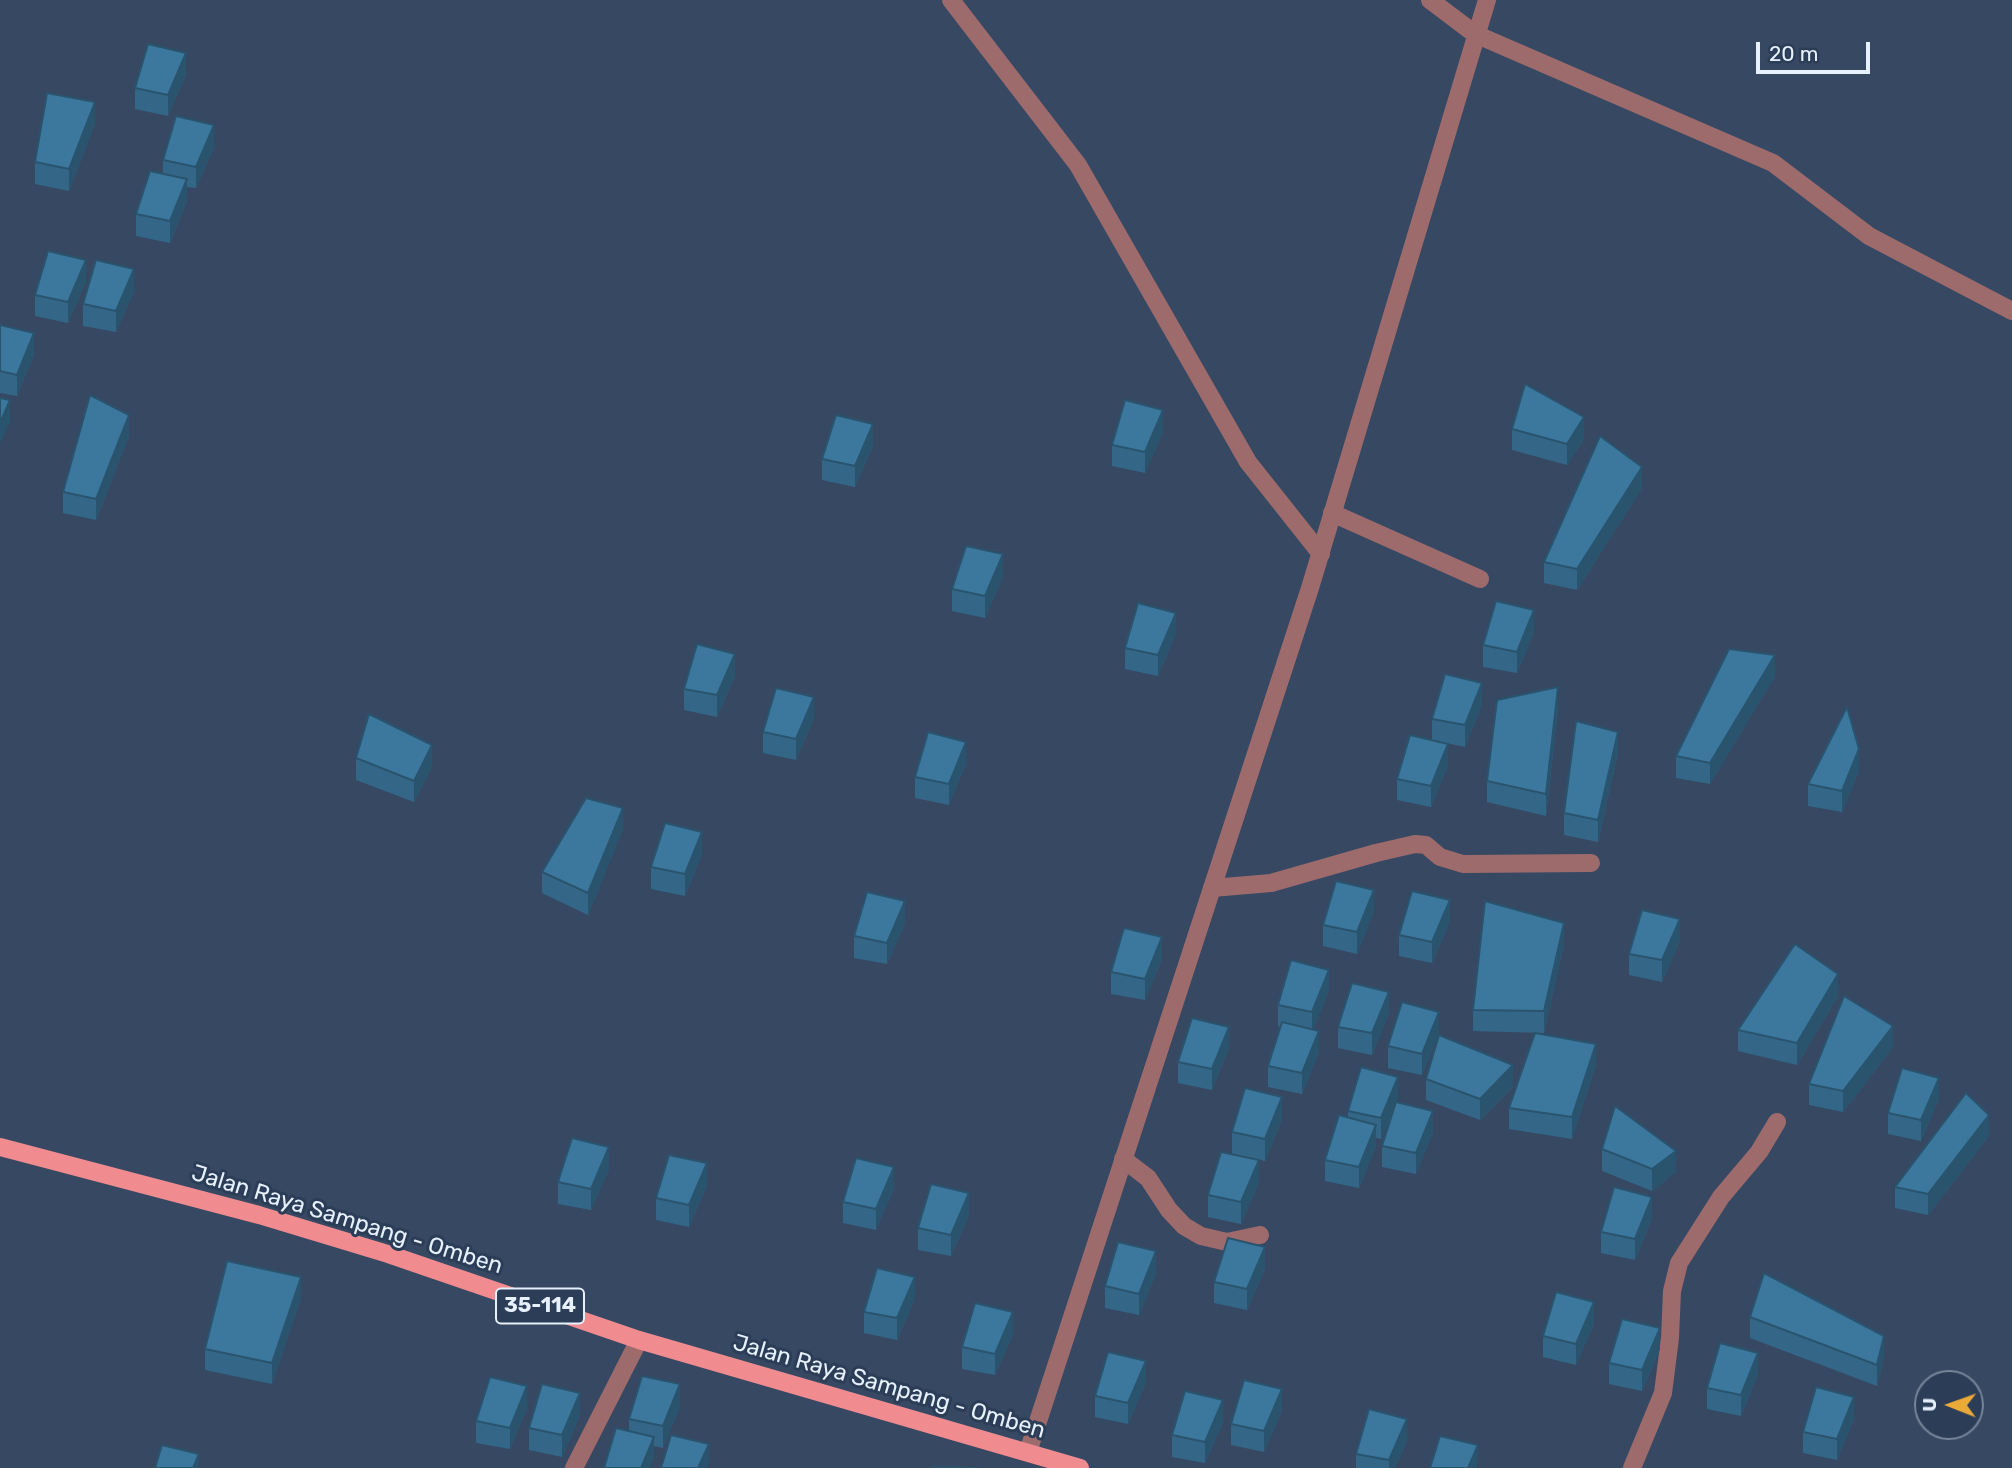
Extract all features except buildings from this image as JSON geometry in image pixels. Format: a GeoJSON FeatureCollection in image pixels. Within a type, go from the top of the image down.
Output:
{"type":"FeatureCollection","features":[{"type":"Feature","properties":{"kind":"main road","name":"Jalan Raya Sampang - Omben"},"geometry":{"type":"LineString","coordinates":[[0,1147],[259,1215],[388,1254],[639,1340],[1080,1468]]}},
{"type":"Feature","properties":{"kind":"street"},"geometry":{"type":"LineString","coordinates":[[951,0],[1078,165],[1248,462],[1321,554]]}},
{"type":"Feature","properties":{"kind":"street"},"geometry":{"type":"LineString","coordinates":[[1430,0],[1475,34],[1773,163],[1869,236],[2012,311]]}},
{"type":"Feature","properties":{"kind":"street"},"geometry":{"type":"LineString","coordinates":[[1028,1452],[1321,554],[1487,0]]}},
{"type":"Feature","properties":{"kind":"street"},"geometry":{"type":"LineString","coordinates":[[1332,513],[1479,579]]}},
{"type":"Feature","properties":{"kind":"street"},"geometry":{"type":"LineString","coordinates":[[1212,888],[1271,883],[1415,844],[1426,845],[1440,857],[1463,864],[1591,863]]}},
{"type":"Feature","properties":{"kind":"street"},"geometry":{"type":"LineString","coordinates":[[1632,1468],[1662,1393],[1670,1338],[1672,1291],[1679,1263],[1721,1197],[1759,1152],[1777,1122]]}},
{"type":"Feature","properties":{"kind":"street"},"geometry":{"type":"LineString","coordinates":[[1124,1159],[1148,1178],[1169,1210],[1184,1226],[1201,1236],[1227,1242],[1260,1235]]}},
{"type":"Feature","properties":{"kind":"street"},"geometry":{"type":"LineString","coordinates":[[574,1468],[639,1340]]}}]}
